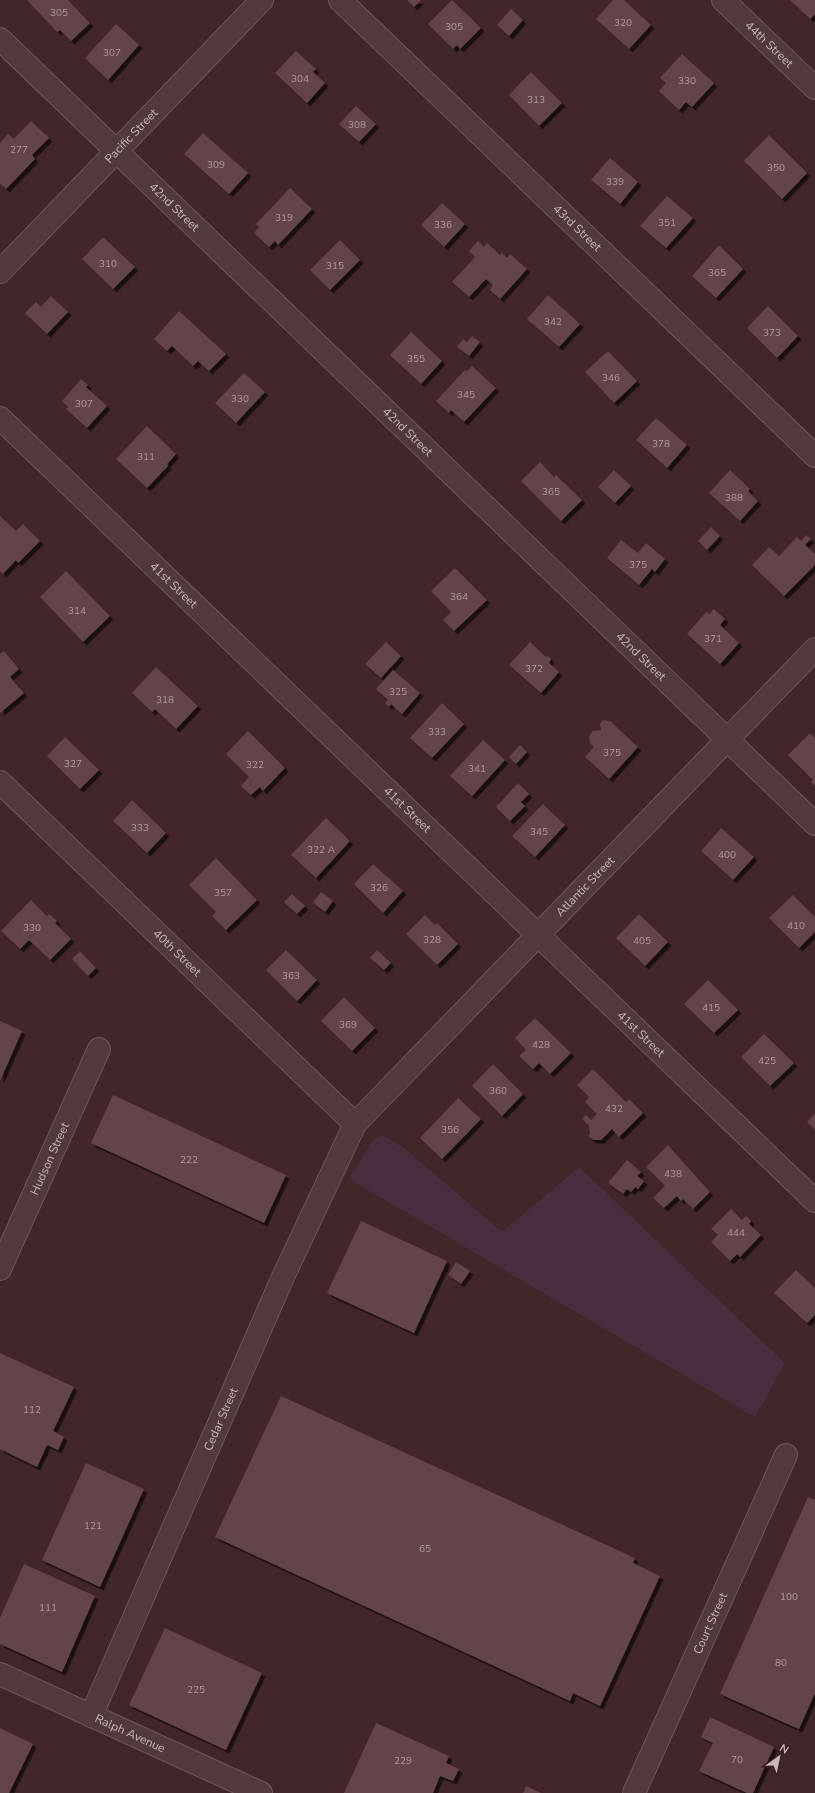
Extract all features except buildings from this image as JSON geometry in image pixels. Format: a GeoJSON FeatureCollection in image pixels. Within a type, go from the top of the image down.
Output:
{"type":"FeatureCollection","features":[{"type":"Feature","properties":{"kind":"street","name":"Pacific Street"},"geometry":{"type":"LineString","coordinates":[[0,272],[262,0]]}},
{"type":"Feature","properties":{"kind":"street","name":"43rd Street"},"geometry":{"type":"LineString","coordinates":[[340,0],[815,456]]}},
{"type":"Feature","properties":{"kind":"street","name":"44th Street"},"geometry":{"type":"LineString","coordinates":[[723,0],[815,88]]}},
{"type":"Feature","properties":{"kind":"street","name":"42nd Street"},"geometry":{"type":"LineString","coordinates":[[0,39],[815,824]]}},
{"type":"Feature","properties":{"kind":"street","name":"41st Street"},"geometry":{"type":"LineString","coordinates":[[0,418],[815,1201]]}},
{"type":"Feature","properties":{"kind":"street","name":"Atlantic Street"},"geometry":{"type":"LineString","coordinates":[[355,1124],[815,649]]}},
{"type":"Feature","properties":{"kind":"street","name":"40th Street"},"geometry":{"type":"LineString","coordinates":[[0,782],[355,1124]]}},
{"type":"Feature","properties":{"kind":"street","name":"Hudson Street"},"geometry":{"type":"LineString","coordinates":[[0,1269],[100,1048]]}},
{"type":"Feature","properties":{"kind":"street","name":"Cedar Street"},"geometry":{"type":"LineString","coordinates":[[91,1716],[283,1277],[355,1124]]}},
{"type":"Feature","properties":{"kind":"street","name":"Court Street"},"geometry":{"type":"LineString","coordinates":[[634,1793],[786,1454]]}},
{"type":"Feature","properties":{"kind":"street","name":"Ralph Avenue"},"geometry":{"type":"LineString","coordinates":[[0,1674],[261,1793]]}},
{"type":"Feature","properties":{"kind":"shaded area"},"geometry":{"type":"Polygon","coordinates":[[[383,1135],[404,1148],[502,1232],[579,1167],[785,1363],[755,1417],[349,1179],[373,1140],[383,1135]]]}}]}
